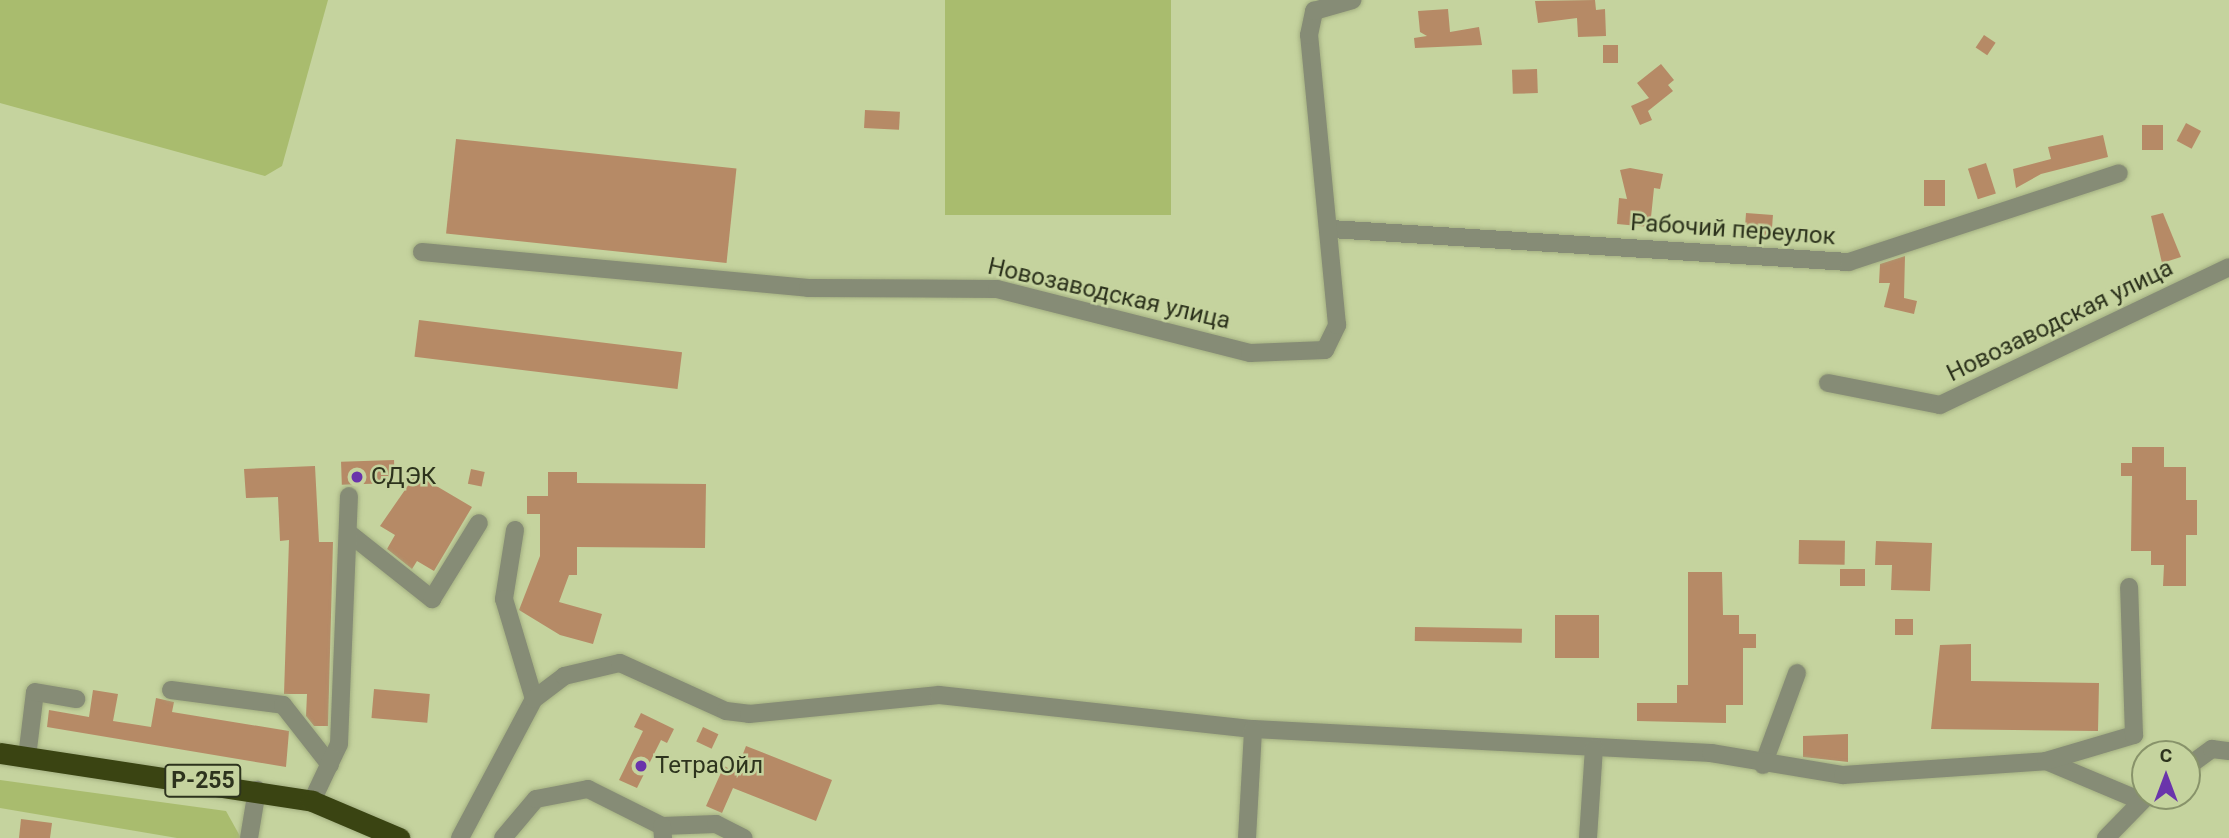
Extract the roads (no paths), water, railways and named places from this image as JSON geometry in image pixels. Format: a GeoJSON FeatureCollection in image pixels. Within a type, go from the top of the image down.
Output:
{"type":"FeatureCollection","features":[{"type":"Feature","properties":{"kind":"highway","name":"Р-255"},"geometry":{"type":"LineString","coordinates":[[0,753],[257,790],[312,801],[399,838]]}},
{"type":"Feature","properties":{"kind":"street"},"geometry":{"type":"LineString","coordinates":[[1331,229],[1308,35],[1314,11],[1352,0]]}},
{"type":"Feature","properties":{"kind":"street","name":"Рабочий переулок"},"geometry":{"type":"LineString","coordinates":[[1331,229],[1849,262],[2119,173]]}},
{"type":"Feature","properties":{"kind":"street","name":"Новозаводская улица"},"geometry":{"type":"LineString","coordinates":[[422,252],[808,288],[997,289],[1250,353],[1297,354],[1329,348],[1337,325],[1331,229]]}},
{"type":"Feature","properties":{"kind":"street","name":"Новозаводская улица"},"geometry":{"type":"LineString","coordinates":[[1828,383],[1940,405],[2229,267]]}},
{"type":"Feature","properties":{"kind":"street"},"geometry":{"type":"LineString","coordinates":[[312,801],[339,744],[349,496]]}},
{"type":"Feature","properties":{"kind":"street"},"geometry":{"type":"LineString","coordinates":[[349,534],[432,599],[479,523]]}},
{"type":"Feature","properties":{"kind":"street"},"geometry":{"type":"LineString","coordinates":[[515,530],[504,599],[534,699]]}},
{"type":"Feature","properties":{"kind":"street"},"geometry":{"type":"LineString","coordinates":[[460,838],[534,699],[564,676],[620,663],[726,711],[749,714],[939,695],[1253,729],[1711,752],[1763,765],[1843,775],[2046,761],[2134,735],[2129,587]]}},
{"type":"Feature","properties":{"kind":"street"},"geometry":{"type":"LineString","coordinates":[[1763,765],[1797,673]]}},
{"type":"Feature","properties":{"kind":"street"},"geometry":{"type":"LineString","coordinates":[[171,690],[283,705],[330,765]]}},
{"type":"Feature","properties":{"kind":"street"},"geometry":{"type":"LineString","coordinates":[[27,757],[36,692],[76,699]]}},
{"type":"Feature","properties":{"kind":"street"},"geometry":{"type":"LineString","coordinates":[[1247,838],[1253,729]]}},
{"type":"Feature","properties":{"kind":"street"},"geometry":{"type":"LineString","coordinates":[[1588,838],[1594,748]]}},
{"type":"Feature","properties":{"kind":"street"},"geometry":{"type":"LineString","coordinates":[[2201,760],[2220,750]]}},
{"type":"Feature","properties":{"kind":"street"},"geometry":{"type":"LineString","coordinates":[[2046,761],[2131,794]]}},
{"type":"Feature","properties":{"kind":"street"},"geometry":{"type":"LineString","coordinates":[[503,838],[536,799],[589,789],[662,832],[716,824],[744,838]]}},
{"type":"Feature","properties":{"kind":"street"},"geometry":{"type":"LineString","coordinates":[[249,838],[257,790]]}},
{"type":"Feature","properties":{"kind":"street"},"geometry":{"type":"LineString","coordinates":[[2106,838],[2133,810]]}},
{"type":"Feature","properties":{"kind":"place","name":"СДЭК"},"geometry":{"type":"Point","coordinates":[357,477]}},
{"type":"Feature","properties":{"kind":"place","name":"ТетраОйл"},"geometry":{"type":"Point","coordinates":[641,766]}}]}
